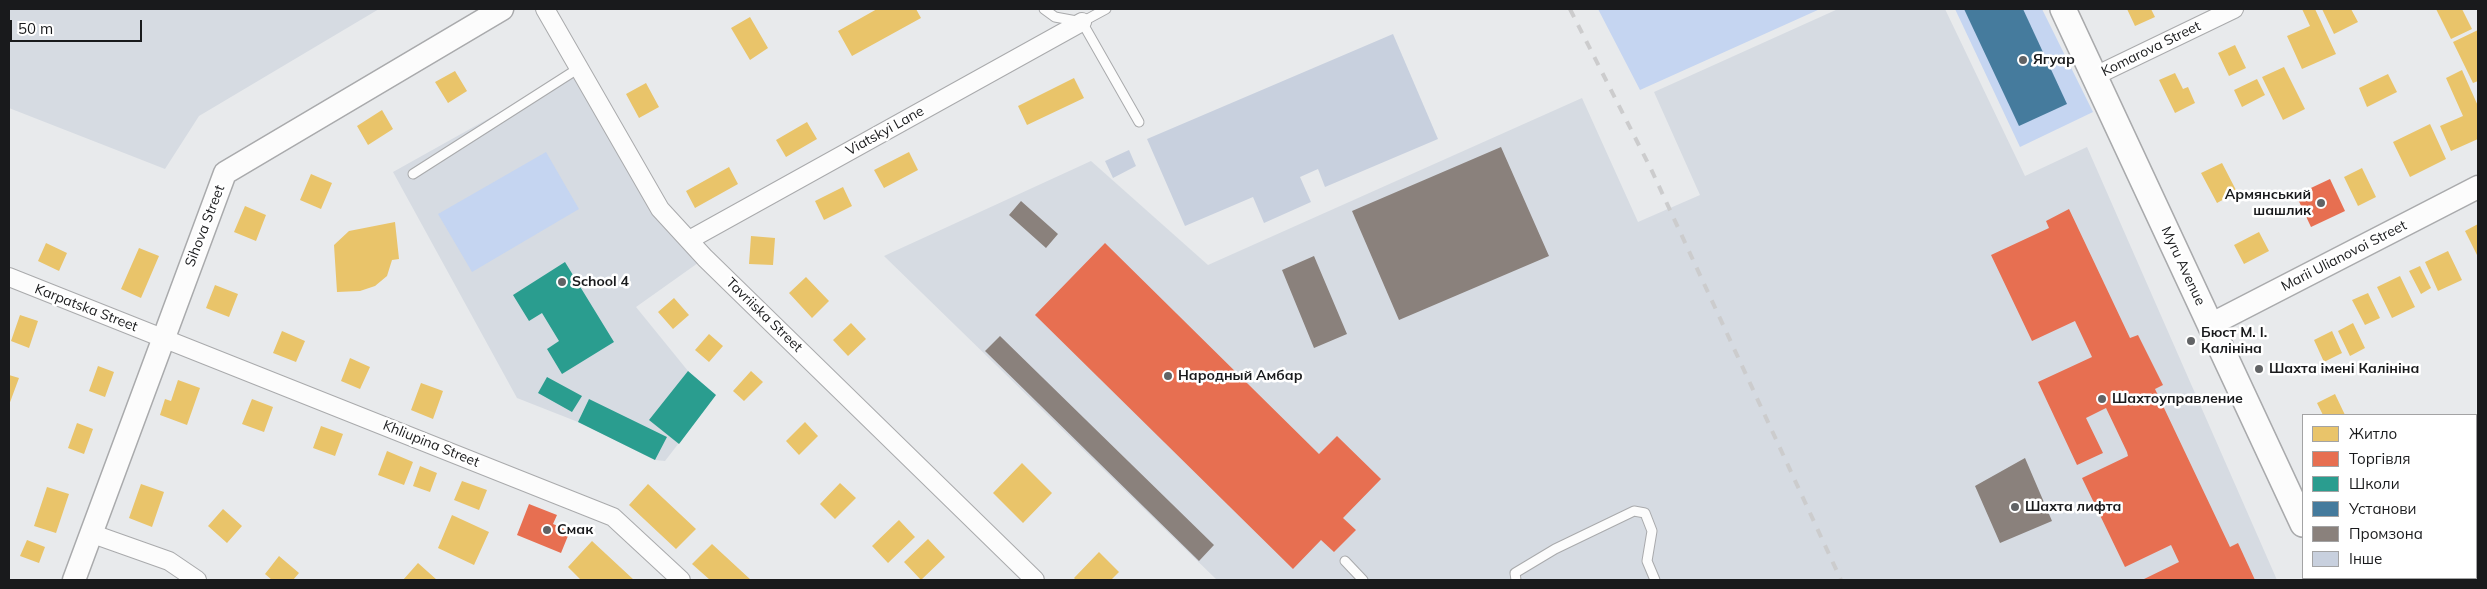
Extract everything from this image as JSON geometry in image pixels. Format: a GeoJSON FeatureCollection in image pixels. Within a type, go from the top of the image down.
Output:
{"type":"FeatureCollection","features":[{"type":"Feature","properties":{"kind":"main road","name":"Myru Avenue"},"geometry":{"type":"LineString","coordinates":[[2063,9],[2302,522]]}},
{"type":"Feature","properties":{"kind":"street","name":"Sihova Street"},"geometry":{"type":"LineString","coordinates":[[74,580],[225,174],[502,9]]}},
{"type":"Feature","properties":{"kind":"street","name":"Tavriiska Street"},"geometry":{"type":"LineString","coordinates":[[545,9],[660,209],[689,240],[1035,580]]}},
{"type":"Feature","properties":{"kind":"street","name":"Komarova Street"},"geometry":{"type":"LineString","coordinates":[[2095,76],[2234,9]]}},
{"type":"Feature","properties":{"kind":"street","name":"Viatskyi Lane"},"geometry":{"type":"LineString","coordinates":[[689,240],[1082,22]]}},
{"type":"Feature","properties":{"kind":"street","name":"Marii Ulianovoi Street"},"geometry":{"type":"LineString","coordinates":[[2210,325],[2478,188]]}},
{"type":"Feature","properties":{"kind":"street","name":"Karpatska Street"},"geometry":{"type":"LineString","coordinates":[[9,279],[163,338]]}},
{"type":"Feature","properties":{"kind":"street","name":"Khliupina Street"},"geometry":{"type":"LineString","coordinates":[[163,338],[613,517],[681,580]]}},
{"type":"Feature","properties":{"kind":"street"},"geometry":{"type":"LineString","coordinates":[[90,533],[170,561],[197,580]]}},
{"type":"Feature","properties":{"kind":"lane"},"geometry":{"type":"LineString","coordinates":[[1044,9],[1055,17],[1082,22],[1106,9]]}},
{"type":"Feature","properties":{"kind":"lane"},"geometry":{"type":"LineString","coordinates":[[1082,22],[1139,122]]}},
{"type":"Feature","properties":{"kind":"lane"},"geometry":{"type":"LineString","coordinates":[[413,174],[579,68]]}},
{"type":"Feature","properties":{"kind":"lane"},"geometry":{"type":"LineString","coordinates":[[1516,580],[1515,573],[1555,549],[1634,511],[1645,512],[1652,531],[1647,562],[1655,580]]}},
{"type":"Feature","properties":{"kind":"lane"},"geometry":{"type":"LineString","coordinates":[[1345,561],[1363,580]]}},
{"type":"Feature","properties":{"kind":"shaded area"},"geometry":{"type":"Polygon","coordinates":[[[9,9],[379,9],[199,116],[165,169],[9,108],[9,9]]]}},
{"type":"Feature","properties":{"kind":"shaded area"},"geometry":{"type":"Polygon","coordinates":[[[1598,9],[1820,9],[1640,90],[1598,9]]]}},
{"type":"Feature","properties":{"kind":"shaded area"},"geometry":{"type":"Polygon","coordinates":[[[1838,9],[1945,9],[2025,176],[2087,147],[2277,580],[1217,580],[884,256],[1091,161],[1208,265],[1582,98],[1638,222],[1700,195],[1654,92],[1838,9]]]}},
{"type":"Feature","properties":{"kind":"shaded area","name":"Ягуар"},"geometry":{"type":"Polygon","coordinates":[[[1955,9],[2042,9],[2093,112],[2020,147],[1955,9]]]}},
{"type":"Feature","properties":{"kind":"shaded area","name":"School 4"},"geometry":{"type":"Polygon","coordinates":[[[579,68],[660,209],[705,258],[636,307],[688,371],[716,395],[665,461],[655,460],[578,422],[517,398],[393,172],[579,68]]]}},
{"type":"Feature","properties":{"kind":"shaded area"},"geometry":{"type":"Polygon","coordinates":[[[546,152],[579,209],[472,272],[438,214],[546,152]]]}},
{"type":"Feature","properties":{"kind":"building: Житло"},"geometry":{"type":"Polygon","coordinates":[[[877,9],[916,9],[921,18],[852,56],[838,31],[877,9]]]}},
{"type":"Feature","properties":{"kind":"building: Житло"},"geometry":{"type":"Polygon","coordinates":[[[2127,9],[2151,9],[2155,17],[2135,26],[2127,9]]]}},
{"type":"Feature","properties":{"kind":"building: Житло"},"geometry":{"type":"Polygon","coordinates":[[[2302,9],[2315,9],[2336,54],[2302,69],[2287,36],[2310,26],[2302,9]]]}},
{"type":"Feature","properties":{"kind":"building: Житло"},"geometry":{"type":"Polygon","coordinates":[[[2322,9],[2351,9],[2358,22],[2334,34],[2322,9]]]}},
{"type":"Feature","properties":{"kind":"building: Житло"},"geometry":{"type":"Polygon","coordinates":[[[2436,9],[2462,9],[2472,29],[2451,39],[2436,9]]]}},
{"type":"Feature","properties":{"kind":"building: Житло"},"geometry":{"type":"Polygon","coordinates":[[[750,17],[768,48],[750,60],[731,28],[750,17]]]}},
{"type":"Feature","properties":{"kind":"building: Житло"},"geometry":{"type":"Polygon","coordinates":[[[2478,30],[2478,81],[2473,83],[2453,42],[2478,30]]]}},
{"type":"Feature","properties":{"kind":"building: Житло"},"geometry":{"type":"Polygon","coordinates":[[[2235,45],[2246,68],[2229,76],[2218,53],[2235,45]]]}},
{"type":"Feature","properties":{"kind":"building: Житло"},"geometry":{"type":"Polygon","coordinates":[[[2284,67],[2305,109],[2283,120],[2262,77],[2284,67]]]}},
{"type":"Feature","properties":{"kind":"building: Житло"},"geometry":{"type":"Polygon","coordinates":[[[2462,70],[2478,106],[2478,139],[2451,151],[2440,126],[2463,116],[2446,78],[2462,70]]]}},
{"type":"Feature","properties":{"kind":"building: Житло"},"geometry":{"type":"Polygon","coordinates":[[[455,71],[467,91],[448,103],[435,82],[455,71]]]}},
{"type":"Feature","properties":{"kind":"building: Житло"},"geometry":{"type":"Polygon","coordinates":[[[2175,73],[2183,89],[2188,87],[2195,103],[2175,113],[2159,80],[2175,73]]]}},
{"type":"Feature","properties":{"kind":"building: Житло"},"geometry":{"type":"Polygon","coordinates":[[[2388,74],[2397,92],[2367,107],[2359,88],[2388,74]]]}},
{"type":"Feature","properties":{"kind":"building: Житло"},"geometry":{"type":"Polygon","coordinates":[[[1074,78],[1084,98],[1027,125],[1018,106],[1074,78]]]}},
{"type":"Feature","properties":{"kind":"building: Житло"},"geometry":{"type":"Polygon","coordinates":[[[2257,79],[2265,95],[2242,107],[2234,90],[2257,79]]]}},
{"type":"Feature","properties":{"kind":"building: Житло"},"geometry":{"type":"Polygon","coordinates":[[[646,83],[659,107],[639,118],[626,94],[646,83]]]}},
{"type":"Feature","properties":{"kind":"building: Житло"},"geometry":{"type":"Polygon","coordinates":[[[382,110],[393,129],[368,145],[357,126],[382,110]]]}},
{"type":"Feature","properties":{"kind":"building: Житло"},"geometry":{"type":"Polygon","coordinates":[[[807,122],[817,139],[786,157],[776,140],[807,122]]]}},
{"type":"Feature","properties":{"kind":"building: Житло"},"geometry":{"type":"Polygon","coordinates":[[[2430,124],[2446,159],[2410,177],[2393,142],[2430,124]]]}},
{"type":"Feature","properties":{"kind":"building: Житло"},"geometry":{"type":"Polygon","coordinates":[[[909,152],[918,170],[884,188],[874,170],[909,152]]]}},
{"type":"Feature","properties":{"kind":"building: Житло"},"geometry":{"type":"Polygon","coordinates":[[[2222,163],[2237,192],[2217,203],[2201,173],[2222,163]]]}},
{"type":"Feature","properties":{"kind":"building: Житло"},"geometry":{"type":"Polygon","coordinates":[[[729,167],[738,184],[695,208],[686,191],[729,167]]]}},
{"type":"Feature","properties":{"kind":"building: Житло"},"geometry":{"type":"Polygon","coordinates":[[[2362,168],[2376,197],[2358,206],[2344,177],[2362,168]]]}},
{"type":"Feature","properties":{"kind":"building: Житло"},"geometry":{"type":"Polygon","coordinates":[[[311,174],[332,183],[321,209],[300,200],[311,174]]]}},
{"type":"Feature","properties":{"kind":"building: Житло"},"geometry":{"type":"Polygon","coordinates":[[[843,187],[852,206],[824,220],[815,201],[843,187]]]}},
{"type":"Feature","properties":{"kind":"building: Житло"},"geometry":{"type":"Polygon","coordinates":[[[245,206],[266,215],[256,241],[234,232],[245,206]]]}},
{"type":"Feature","properties":{"kind":"building: Житло"},"geometry":{"type":"Polygon","coordinates":[[[395,222],[399,259],[392,260],[387,276],[375,286],[360,291],[337,292],[334,245],[349,231],[395,222]]]}},
{"type":"Feature","properties":{"kind":"building: Житло"},"geometry":{"type":"Polygon","coordinates":[[[2478,224],[2478,257],[2465,231],[2478,224]]]}},
{"type":"Feature","properties":{"kind":"building: Житло"},"geometry":{"type":"Polygon","coordinates":[[[2259,232],[2269,251],[2244,264],[2234,245],[2259,232]]]}},
{"type":"Feature","properties":{"kind":"building: Житло"},"geometry":{"type":"Polygon","coordinates":[[[751,236],[775,238],[773,265],[749,264],[751,236]]]}},
{"type":"Feature","properties":{"kind":"building: Житло"},"geometry":{"type":"Polygon","coordinates":[[[46,243],[67,253],[59,271],[38,261],[46,243]]]}},
{"type":"Feature","properties":{"kind":"building: Житло"},"geometry":{"type":"Polygon","coordinates":[[[139,248],[159,256],[141,298],[121,289],[139,248]]]}},
{"type":"Feature","properties":{"kind":"building: Житло"},"geometry":{"type":"Polygon","coordinates":[[[2448,251],[2462,280],[2438,291],[2425,262],[2448,251]]]}},
{"type":"Feature","properties":{"kind":"building: Житло"},"geometry":{"type":"Polygon","coordinates":[[[2420,266],[2431,288],[2421,294],[2409,271],[2420,266]]]}},
{"type":"Feature","properties":{"kind":"building: Житло"},"geometry":{"type":"Polygon","coordinates":[[[2400,276],[2415,307],[2392,318],[2377,287],[2400,276]]]}},
{"type":"Feature","properties":{"kind":"building: Житло"},"geometry":{"type":"Polygon","coordinates":[[[806,277],[829,301],[812,318],[789,293],[806,277]]]}},
{"type":"Feature","properties":{"kind":"building: Житло"},"geometry":{"type":"Polygon","coordinates":[[[215,285],[238,294],[229,317],[206,308],[215,285]]]}},
{"type":"Feature","properties":{"kind":"building: Житло"},"geometry":{"type":"Polygon","coordinates":[[[2368,293],[2380,318],[2365,325],[2352,300],[2368,293]]]}},
{"type":"Feature","properties":{"kind":"building: Житло"},"geometry":{"type":"Polygon","coordinates":[[[674,298],[689,315],[673,329],[658,312],[674,298]]]}},
{"type":"Feature","properties":{"kind":"building: Житло"},"geometry":{"type":"Polygon","coordinates":[[[20,315],[38,321],[29,348],[11,341],[20,315]]]}},
{"type":"Feature","properties":{"kind":"building: Житло"},"geometry":{"type":"Polygon","coordinates":[[[851,323],[866,339],[848,356],[833,340],[851,323]]]}},
{"type":"Feature","properties":{"kind":"building: Житло"},"geometry":{"type":"Polygon","coordinates":[[[2353,323],[2365,348],[2350,356],[2338,331],[2353,323]]]}},
{"type":"Feature","properties":{"kind":"building: Житло"},"geometry":{"type":"Polygon","coordinates":[[[282,331],[305,341],[296,362],[273,353],[282,331]]]}},
{"type":"Feature","properties":{"kind":"building: Житло"},"geometry":{"type":"Polygon","coordinates":[[[2332,331],[2342,353],[2324,362],[2314,340],[2332,331]]]}},
{"type":"Feature","properties":{"kind":"building: Житло"},"geometry":{"type":"Polygon","coordinates":[[[709,334],[723,346],[709,362],[695,350],[709,334]]]}},
{"type":"Feature","properties":{"kind":"building: Житло"},"geometry":{"type":"Polygon","coordinates":[[[350,358],[370,367],[360,389],[341,381],[350,358]]]}},
{"type":"Feature","properties":{"kind":"building: Житло"},"geometry":{"type":"Polygon","coordinates":[[[98,366],[114,372],[105,397],[89,391],[98,366]]]}},
{"type":"Feature","properties":{"kind":"building: Житло"},"geometry":{"type":"Polygon","coordinates":[[[751,371],[763,382],[744,401],[733,391],[751,371]]]}},
{"type":"Feature","properties":{"kind":"building: Житло"},"geometry":{"type":"Polygon","coordinates":[[[9,375],[19,378],[9,405],[9,375]]]}},
{"type":"Feature","properties":{"kind":"building: Житло"},"geometry":{"type":"Polygon","coordinates":[[[178,380],[200,388],[187,425],[160,415],[165,399],[171,401],[178,380]]]}},
{"type":"Feature","properties":{"kind":"building: Житло"},"geometry":{"type":"Polygon","coordinates":[[[421,383],[443,391],[433,419],[411,410],[421,383]]]}},
{"type":"Feature","properties":{"kind":"building: Житло"},"geometry":{"type":"Polygon","coordinates":[[[2335,394],[2345,414],[2322,414],[2317,403],[2335,394]]]}},
{"type":"Feature","properties":{"kind":"building: Житло"},"geometry":{"type":"Polygon","coordinates":[[[252,399],[273,407],[264,432],[242,424],[252,399]]]}},
{"type":"Feature","properties":{"kind":"building: Житло"},"geometry":{"type":"Polygon","coordinates":[[[805,422],[818,436],[799,455],[786,441],[805,422]]]}},
{"type":"Feature","properties":{"kind":"building: Житло"},"geometry":{"type":"Polygon","coordinates":[[[77,423],[93,429],[84,454],[68,448],[77,423]]]}},
{"type":"Feature","properties":{"kind":"building: Житло"},"geometry":{"type":"Polygon","coordinates":[[[321,426],[343,434],[335,456],[313,448],[321,426]]]}},
{"type":"Feature","properties":{"kind":"building: Житло"},"geometry":{"type":"Polygon","coordinates":[[[2477,444],[2478,447],[2477,470],[2477,444]]]}},
{"type":"Feature","properties":{"kind":"building: Житло"},"geometry":{"type":"Polygon","coordinates":[[[387,451],[413,462],[404,485],[378,475],[387,451]]]}},
{"type":"Feature","properties":{"kind":"building: Житло"},"geometry":{"type":"Polygon","coordinates":[[[1022,463],[1052,493],[1023,523],[993,493],[1022,463]]]}},
{"type":"Feature","properties":{"kind":"building: Житло"},"geometry":{"type":"Polygon","coordinates":[[[420,466],[437,473],[430,492],[413,486],[420,466]]]}},
{"type":"Feature","properties":{"kind":"building: Житло"},"geometry":{"type":"Polygon","coordinates":[[[462,481],[487,490],[479,510],[454,500],[462,481]]]}},
{"type":"Feature","properties":{"kind":"building: Житло"},"geometry":{"type":"Polygon","coordinates":[[[840,483],[856,498],[835,519],[820,504],[840,483]]]}},
{"type":"Feature","properties":{"kind":"building: Житло"},"geometry":{"type":"Polygon","coordinates":[[[141,484],[164,492],[152,527],[129,518],[141,484]]]}},
{"type":"Feature","properties":{"kind":"building: Житло"},"geometry":{"type":"Polygon","coordinates":[[[648,484],[696,529],[676,549],[629,505],[648,484]]]}},
{"type":"Feature","properties":{"kind":"building: Житло"},"geometry":{"type":"Polygon","coordinates":[[[47,487],[69,494],[56,533],[34,526],[47,487]]]}},
{"type":"Feature","properties":{"kind":"building: Житло"},"geometry":{"type":"Polygon","coordinates":[[[223,509],[242,526],[227,543],[208,526],[223,509]]]}},
{"type":"Feature","properties":{"kind":"building: Житло"},"geometry":{"type":"Polygon","coordinates":[[[452,515],[489,532],[474,565],[438,548],[452,515]]]}},
{"type":"Feature","properties":{"kind":"building: Житло"},"geometry":{"type":"Polygon","coordinates":[[[899,520],[915,537],[888,563],[872,546],[899,520]]]}},
{"type":"Feature","properties":{"kind":"building: Житло"},"geometry":{"type":"Polygon","coordinates":[[[928,539],[945,557],[921,580],[904,562],[928,539]]]}},
{"type":"Feature","properties":{"kind":"building: Житло"},"geometry":{"type":"Polygon","coordinates":[[[27,540],[45,547],[39,563],[20,556],[27,540]]]}},
{"type":"Feature","properties":{"kind":"building: Житло"},"geometry":{"type":"Polygon","coordinates":[[[592,541],[634,580],[581,580],[568,567],[592,541]]]}},
{"type":"Feature","properties":{"kind":"building: Житло"},"geometry":{"type":"Polygon","coordinates":[[[712,544],[751,580],[710,580],[692,564],[712,544]]]}},
{"type":"Feature","properties":{"kind":"building: Житло"},"geometry":{"type":"Polygon","coordinates":[[[1099,552],[1119,572],[1111,580],[1076,580],[1074,578],[1099,552]]]}},
{"type":"Feature","properties":{"kind":"building: Житло"},"geometry":{"type":"Polygon","coordinates":[[[279,556],[299,573],[293,580],[272,580],[265,574],[279,556]]]}},
{"type":"Feature","properties":{"kind":"building: Житло"},"geometry":{"type":"Polygon","coordinates":[[[418,563],[437,580],[403,580],[418,563]]]}},
{"type":"Feature","properties":{"kind":"building: Торгівля","name":"Армянський шашлик"},"geometry":{"type":"Polygon","coordinates":[[[2330,179],[2345,211],[2311,227],[2296,195],[2330,179]]]}},
{"type":"Feature","properties":{"kind":"building: Торгівля","name":"Шахтоуправление"},"geometry":{"type":"Polygon","coordinates":[[[2069,209],[2130,338],[2138,335],[2163,385],[2155,389],[2230,547],[2238,543],[2255,580],[2142,580],[2179,562],[2171,545],[2125,567],[2082,478],[2128,456],[2127,452],[2106,408],[2086,418],[2103,453],[2077,465],[2038,382],[2092,357],[2075,321],[2032,341],[1991,255],[2049,228],[2046,221],[2069,209]]]}},
{"type":"Feature","properties":{"kind":"building: Торгівля","name":"Народный Амбар"},"geometry":{"type":"Polygon","coordinates":[[[1105,243],[1319,454],[1337,436],[1381,479],[1343,518],[1356,530],[1334,552],[1321,540],[1293,569],[1035,315],[1105,243]]]}},
{"type":"Feature","properties":{"kind":"building: Торгівля"},"geometry":{"type":"Polygon","coordinates":[[[529,504],[557,515],[553,524],[570,531],[561,553],[517,535],[529,504]]]}},
{"type":"Feature","properties":{"kind":"building: Школи"},"geometry":{"type":"Polygon","coordinates":[[[565,262],[614,342],[562,374],[547,349],[559,341],[542,313],[529,321],[513,295],[565,262]]]}},
{"type":"Feature","properties":{"kind":"building: Школи"},"geometry":{"type":"Polygon","coordinates":[[[688,371],[716,395],[679,444],[649,420],[688,371]]]}},
{"type":"Feature","properties":{"kind":"building: Школи"},"geometry":{"type":"Polygon","coordinates":[[[547,377],[582,396],[572,412],[538,393],[547,377]]]}},
{"type":"Feature","properties":{"kind":"building: Школи"},"geometry":{"type":"Polygon","coordinates":[[[589,399],[667,437],[655,460],[578,422],[589,399]]]}},
{"type":"Feature","properties":{"kind":"building: Установи","name":"Ягуар"},"geometry":{"type":"Polygon","coordinates":[[[1964,9],[2023,9],[2067,104],[2019,126],[1964,9]]]}},
{"type":"Feature","properties":{"kind":"building: Промзона"},"geometry":{"type":"Polygon","coordinates":[[[1501,147],[1549,256],[1399,320],[1352,211],[1501,147]]]}},
{"type":"Feature","properties":{"kind":"building: Промзона"},"geometry":{"type":"Polygon","coordinates":[[[1021,201],[1058,234],[1046,248],[1009,215],[1021,201]]]}},
{"type":"Feature","properties":{"kind":"building: Промзона"},"geometry":{"type":"Polygon","coordinates":[[[1314,256],[1347,334],[1314,348],[1282,270],[1314,256]]]}},
{"type":"Feature","properties":{"kind":"building: Промзона"},"geometry":{"type":"Polygon","coordinates":[[[1000,336],[1214,545],[1199,561],[985,351],[1000,336]]]}},
{"type":"Feature","properties":{"kind":"building: Промзона","name":"Шахта лифта"},"geometry":{"type":"Polygon","coordinates":[[[2025,458],[2052,521],[2000,543],[1975,486],[2025,458]]]}},
{"type":"Feature","properties":{"kind":"building: Інше"},"geometry":{"type":"Polygon","coordinates":[[[1393,34],[1438,139],[1325,187],[1318,169],[1300,177],[1311,202],[1264,223],[1253,197],[1185,226],[1147,139],[1393,34]]]}},
{"type":"Feature","properties":{"kind":"building: Інше"},"geometry":{"type":"Polygon","coordinates":[[[1129,150],[1136,166],[1113,178],[1105,161],[1129,150]]]}},
{"type":"Feature","properties":{"kind":"railway"},"geometry":{"type":"LineString","coordinates":[[1570,9],[1651,169],[1841,580]]}},
{"type":"Feature","properties":{"kind":"place","name":"Ягуар"},"geometry":{"type":"Point","coordinates":[2023,60]}},
{"type":"Feature","properties":{"kind":"place","name":"Армянський шашлик"},"geometry":{"type":"Point","coordinates":[2321,203]}},
{"type":"Feature","properties":{"kind":"place","name":"School 4"},"geometry":{"type":"Point","coordinates":[562,282]}},
{"type":"Feature","properties":{"kind":"place","name":"Бюст М. І. Калініна"},"geometry":{"type":"Point","coordinates":[2191,341]}},
{"type":"Feature","properties":{"kind":"place","name":"Шахта імені Калініна"},"geometry":{"type":"Point","coordinates":[2259,369]}},
{"type":"Feature","properties":{"kind":"place","name":"Народный Амбар"},"geometry":{"type":"Point","coordinates":[1168,376]}},
{"type":"Feature","properties":{"kind":"place","name":"Шахтоуправление"},"geometry":{"type":"Point","coordinates":[2102,399]}},
{"type":"Feature","properties":{"kind":"place","name":"Шахта лифта"},"geometry":{"type":"Point","coordinates":[2015,507]}},
{"type":"Feature","properties":{"kind":"place","name":"Смак"},"geometry":{"type":"Point","coordinates":[547,530]}}]}
